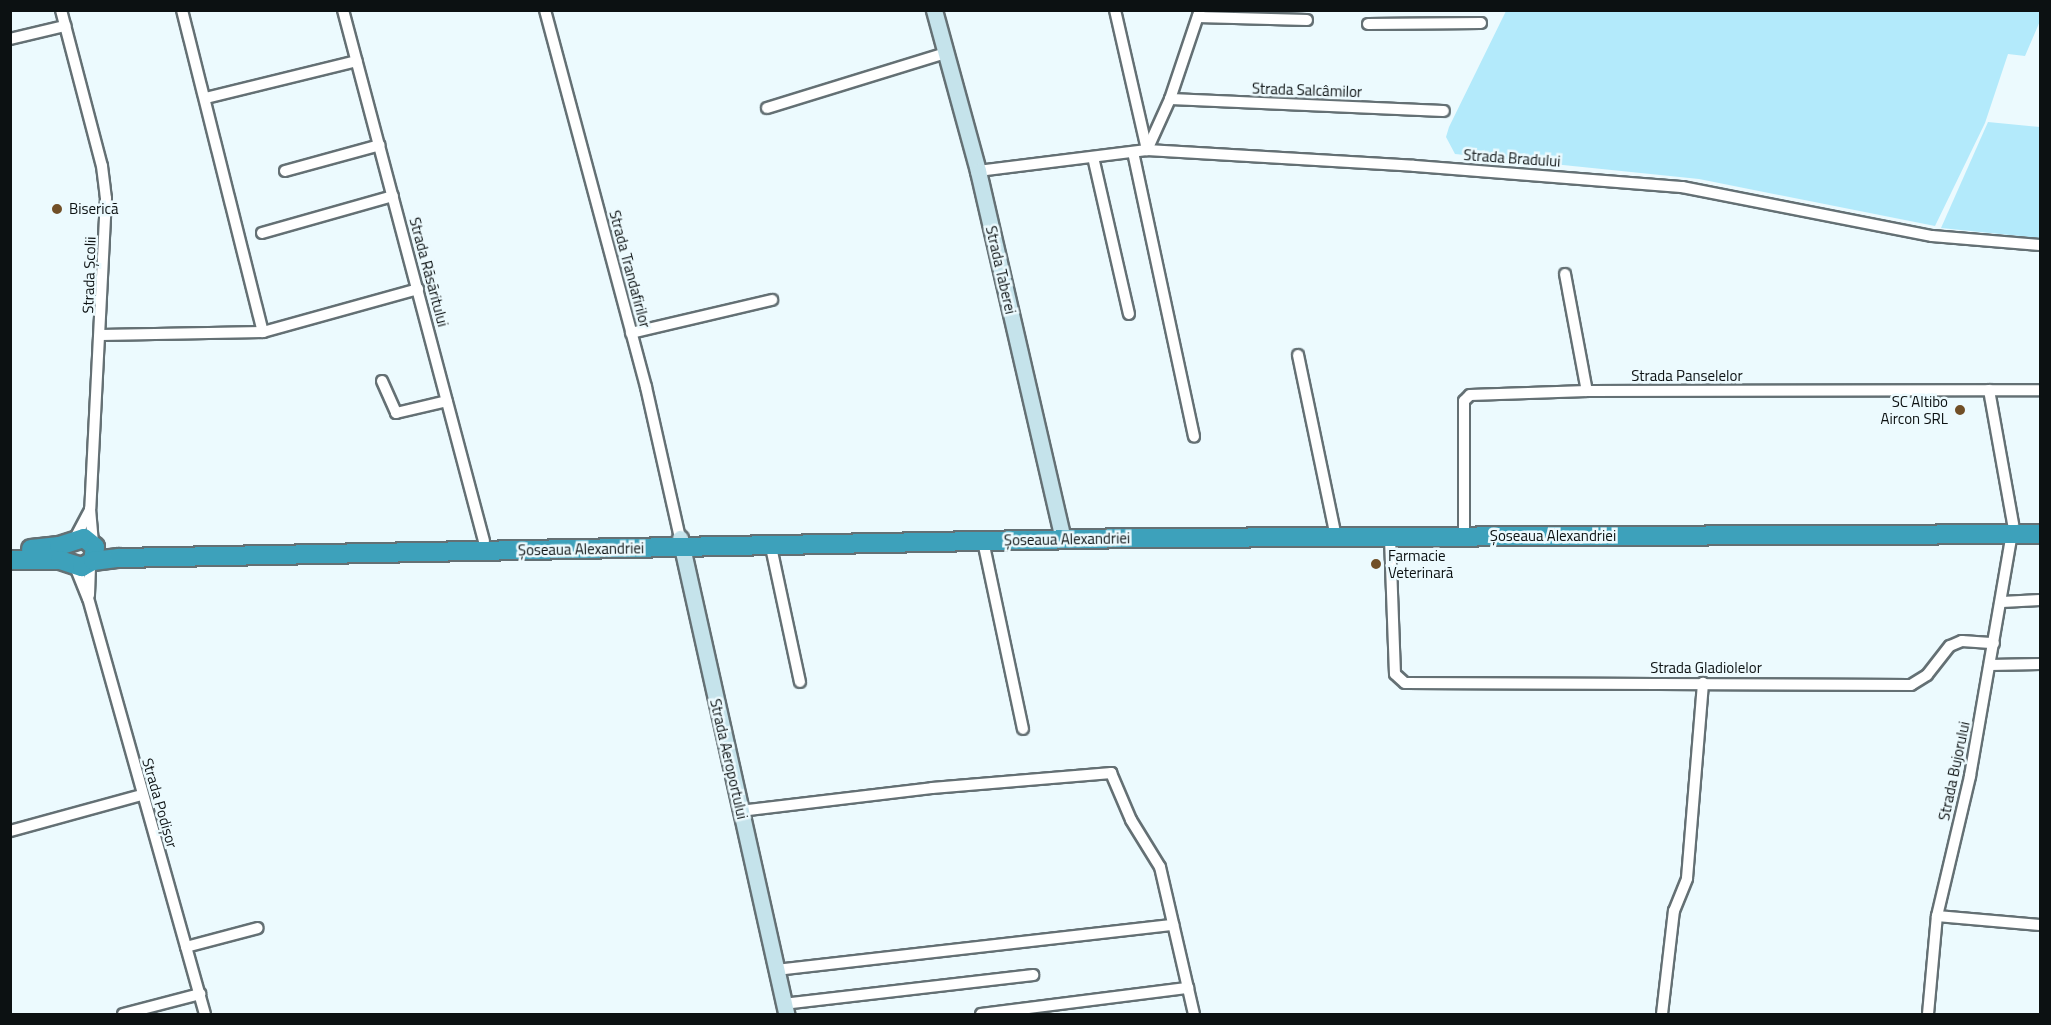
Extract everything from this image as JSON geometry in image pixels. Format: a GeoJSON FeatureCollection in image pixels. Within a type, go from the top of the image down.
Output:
{"type":"FeatureCollection","features":[{"type":"Feature","properties":{"kind":"highway","name":"Șoseaua Alexandriei"},"geometry":{"type":"LineString","coordinates":[[10,560],[82,553],[484,542],[771,546],[983,541],[2013,529],[2040,524]]}},
{"type":"Feature","properties":{"kind":"highway","name":"Șoseaua Alexandriei"},"geometry":{"type":"LineString","coordinates":[[10,550],[82,553],[681,543],[1062,531],[1334,528],[2013,529],[2040,534]]}},
{"type":"Feature","properties":{"kind":"street","name":"Strada Școlii"},"geometry":{"type":"LineString","coordinates":[[61,10],[105,183],[101,335],[90,509],[82,553]]}},
{"type":"Feature","properties":{"kind":"street"},"geometry":{"type":"LineString","coordinates":[[182,10],[206,98],[263,332]]}},
{"type":"Feature","properties":{"kind":"street","name":"Strada Răsăritului"},"geometry":{"type":"LineString","coordinates":[[343,10],[484,542]]}},
{"type":"Feature","properties":{"kind":"street"},"geometry":{"type":"LineString","coordinates":[[1116,10],[1147,150]]}},
{"type":"Feature","properties":{"kind":"street","name":"Strada Trandafirilor"},"geometry":{"type":"LineString","coordinates":[[547,11],[631,333],[681,543]]}},
{"type":"Feature","properties":{"kind":"street","name":"Strada Taberei"},"geometry":{"type":"LineString","coordinates":[[935,11],[978,171],[1062,531]]}},
{"type":"Feature","properties":{"kind":"street"},"geometry":{"type":"LineString","coordinates":[[1147,150],[1170,99],[1199,14],[1307,20]]}},
{"type":"Feature","properties":{"kind":"street"},"geometry":{"type":"LineString","coordinates":[[1368,24],[1482,23]]}},
{"type":"Feature","properties":{"kind":"street"},"geometry":{"type":"LineString","coordinates":[[10,39],[65,26]]}},
{"type":"Feature","properties":{"kind":"street"},"geometry":{"type":"LineString","coordinates":[[781,97],[946,50]]}},
{"type":"Feature","properties":{"kind":"street"},"geometry":{"type":"LineString","coordinates":[[768,108],[946,50]]}},
{"type":"Feature","properties":{"kind":"street"},"geometry":{"type":"LineString","coordinates":[[206,98],[357,61]]}},
{"type":"Feature","properties":{"kind":"street","name":"Strada Salcâmilor"},"geometry":{"type":"LineString","coordinates":[[1170,99],[1444,111]]}},
{"type":"Feature","properties":{"kind":"street"},"geometry":{"type":"LineString","coordinates":[[285,171],[380,145]]}},
{"type":"Feature","properties":{"kind":"street","name":"Strada Bradului"},"geometry":{"type":"LineString","coordinates":[[978,171],[1147,150],[1673,186],[1932,236],[2040,245]]}},
{"type":"Feature","properties":{"kind":"street"},"geometry":{"type":"LineString","coordinates":[[1133,152],[1194,437]]}},
{"type":"Feature","properties":{"kind":"street"},"geometry":{"type":"LineString","coordinates":[[1093,157],[1129,314]]}},
{"type":"Feature","properties":{"kind":"street"},"geometry":{"type":"LineString","coordinates":[[262,233],[393,196]]}},
{"type":"Feature","properties":{"kind":"street"},"geometry":{"type":"LineString","coordinates":[[1565,274],[1587,391]]}},
{"type":"Feature","properties":{"kind":"street"},"geometry":{"type":"LineString","coordinates":[[101,335],[263,332],[418,289]]}},
{"type":"Feature","properties":{"kind":"street"},"geometry":{"type":"LineString","coordinates":[[631,333],[772,300]]}},
{"type":"Feature","properties":{"kind":"street"},"geometry":{"type":"LineString","coordinates":[[1298,355],[1334,528]]}},
{"type":"Feature","properties":{"kind":"street"},"geometry":{"type":"LineString","coordinates":[[382,381],[396,414],[447,401]]}},
{"type":"Feature","properties":{"kind":"street","name":"Strada Bujorului"},"geometry":{"type":"LineString","coordinates":[[1928,1014],[1937,916],[1970,776],[2013,529],[1989,390]]}},
{"type":"Feature","properties":{"kind":"street","name":"Strada Panselelor"},"geometry":{"type":"LineString","coordinates":[[1464,528],[1466,398],[1587,391],[2040,390]]}},
{"type":"Feature","properties":{"kind":"street","name":"Strada Școlii"},"geometry":{"type":"LineString","coordinates":[[82,553],[90,509]]}},
{"type":"Feature","properties":{"kind":"street","name":"Strada Gladiolelor"},"geometry":{"type":"LineString","coordinates":[[1390,538],[1395,674],[1399,681],[1911,685],[1927,675],[1950,646],[1962,641],[1994,643]]}},
{"type":"Feature","properties":{"kind":"street"},"geometry":{"type":"LineString","coordinates":[[983,541],[1023,729]]}},
{"type":"Feature","properties":{"kind":"street","name":"Strada Aeroportului"},"geometry":{"type":"LineString","coordinates":[[681,543],[785,1009]]}},
{"type":"Feature","properties":{"kind":"street"},"geometry":{"type":"LineString","coordinates":[[771,546],[800,682]]}},
{"type":"Feature","properties":{"kind":"street","name":"Strada Podișor"},"geometry":{"type":"LineString","coordinates":[[82,553],[88,598],[205,1014]]}},
{"type":"Feature","properties":{"kind":"street","name":"Strada Podișor"},"geometry":{"type":"LineString","coordinates":[[82,553],[88,598]]}},
{"type":"Feature","properties":{"kind":"street"},"geometry":{"type":"LineString","coordinates":[[2002,602],[2040,600]]}},
{"type":"Feature","properties":{"kind":"street"},"geometry":{"type":"LineString","coordinates":[[1990,665],[2040,664]]}},
{"type":"Feature","properties":{"kind":"street"},"geometry":{"type":"LineString","coordinates":[[1662,1014],[1674,911],[1687,878],[1703,683]]}},
{"type":"Feature","properties":{"kind":"street"},"geometry":{"type":"LineString","coordinates":[[740,811],[943,787],[1111,773],[1131,820],[1160,867],[1194,1014]]}},
{"type":"Feature","properties":{"kind":"street"},"geometry":{"type":"LineString","coordinates":[[10,831],[142,795]]}},
{"type":"Feature","properties":{"kind":"street"},"geometry":{"type":"LineString","coordinates":[[1937,916],[2040,925]]}},
{"type":"Feature","properties":{"kind":"street"},"geometry":{"type":"LineString","coordinates":[[776,970],[1173,925]]}},
{"type":"Feature","properties":{"kind":"street"},"geometry":{"type":"LineString","coordinates":[[186,947],[258,928]]}},
{"type":"Feature","properties":{"kind":"street"},"geometry":{"type":"LineString","coordinates":[[785,1009],[1033,975]]}},
{"type":"Feature","properties":{"kind":"street"},"geometry":{"type":"LineString","coordinates":[[981,1014],[1188,988]]}},
{"type":"Feature","properties":{"kind":"street"},"geometry":{"type":"LineString","coordinates":[[123,1014],[200,994]]}},
{"type":"Feature","properties":{"kind":"shaded area"},"geometry":{"type":"Polygon","coordinates":[[[2040,10],[2040,21],[2025,56],[2008,54],[1985,123],[1935,226],[1699,179],[1455,154],[1446,137],[1449,127],[1506,11],[2040,10]]]}},
{"type":"Feature","properties":{"kind":"shaded area"},"geometry":{"type":"Polygon","coordinates":[[[1988,122],[2040,127],[2040,238],[1941,228],[1988,122]]]}},
{"type":"Feature","properties":{"kind":"place","name":"Biserică"},"geometry":{"type":"Point","coordinates":[57,209]}},
{"type":"Feature","properties":{"kind":"place","name":"SC Altibo Aircon SRL"},"geometry":{"type":"Point","coordinates":[1960,410]}},
{"type":"Feature","properties":{"kind":"place","name":"Farmacie Veterinară"},"geometry":{"type":"Point","coordinates":[1376,564]}}]}
